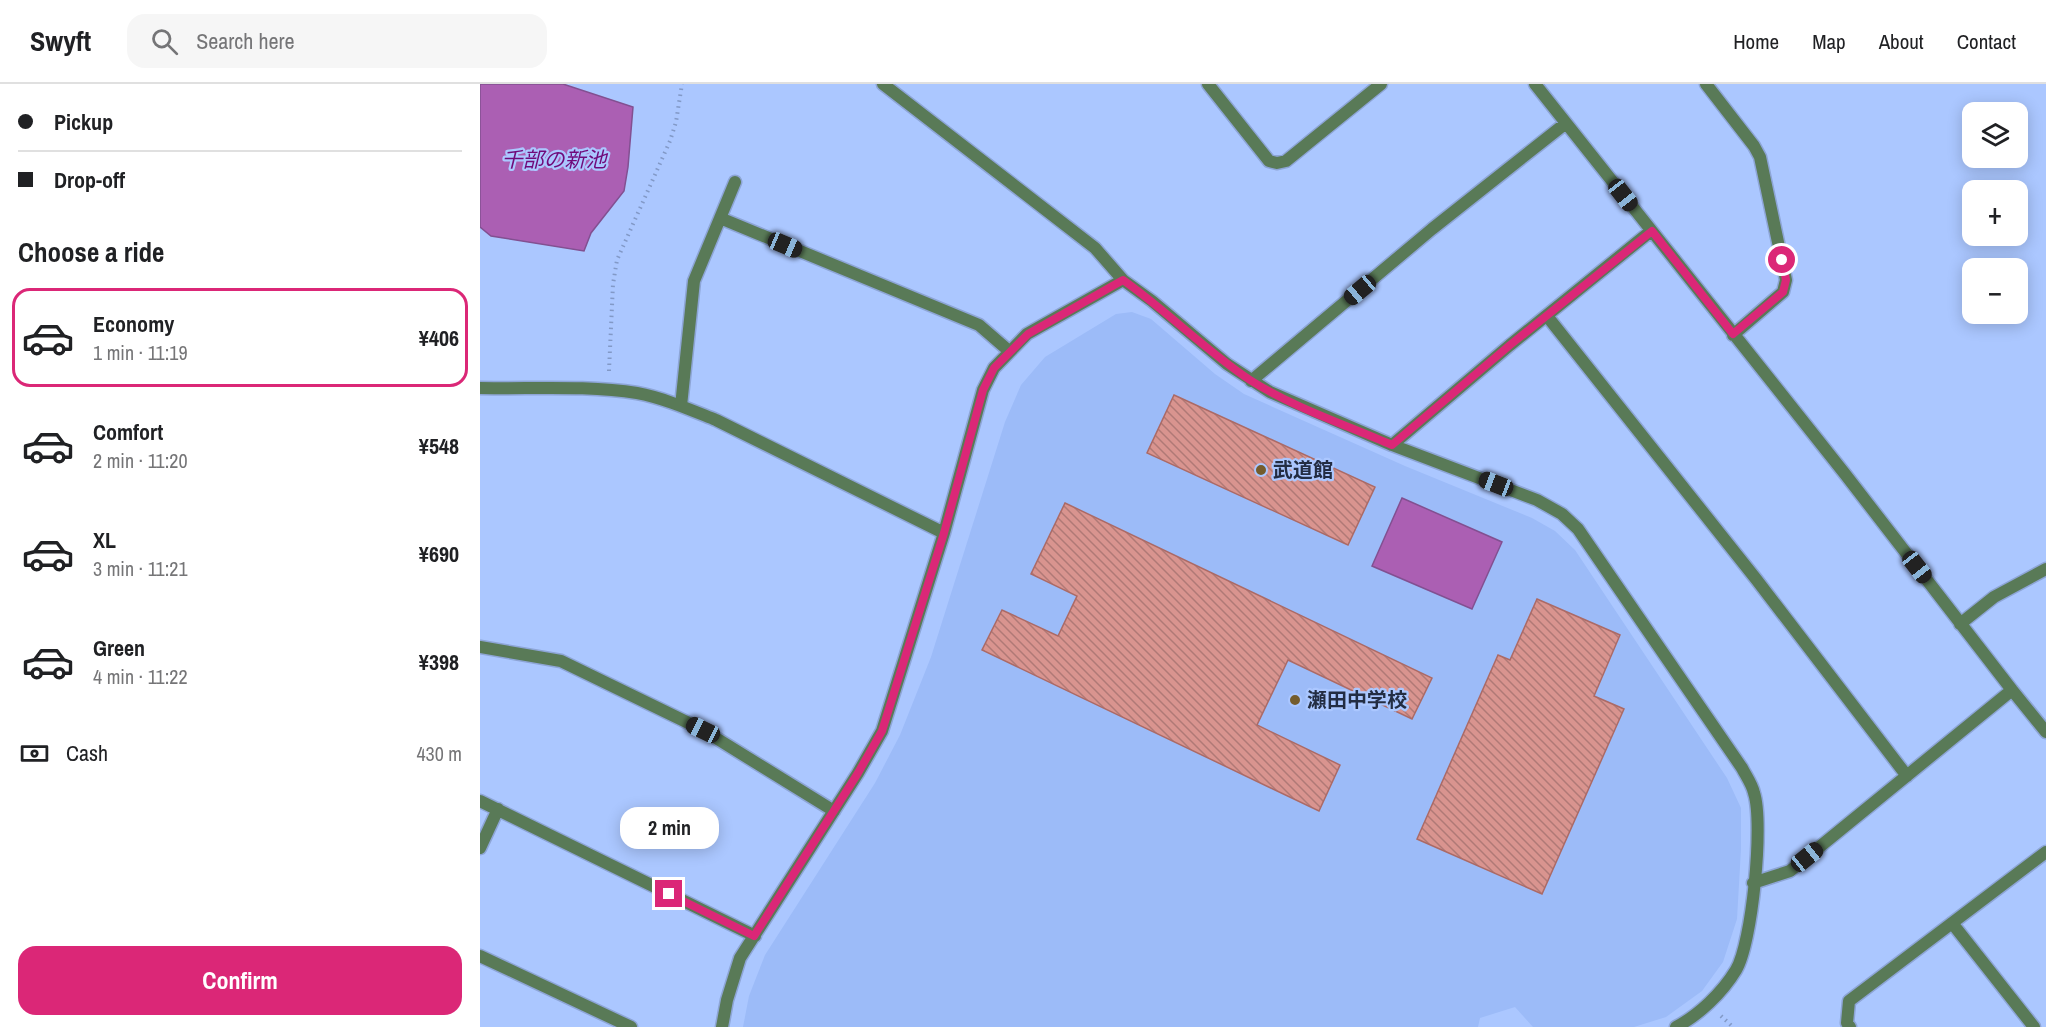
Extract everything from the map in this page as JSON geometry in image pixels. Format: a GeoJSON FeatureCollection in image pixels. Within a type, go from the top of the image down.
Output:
{"type":"FeatureCollection","features":[{"type":"Feature","properties":{"kind":"street"},"geometry":{"type":"LineString","coordinates":[[883,84],[1095,248],[1123,280],[1251,381],[1270,392],[1392,445],[1537,500],[1562,514],[1578,529],[1742,768],[1755,793],[1759,824],[1749,932],[1736,969],[1712,999],[1676,1027]]}},
{"type":"Feature","properties":{"kind":"street"},"geometry":{"type":"LineString","coordinates":[[1208,84],[1269,161],[1277,163],[1286,161],[1373,86]]}},
{"type":"Feature","properties":{"kind":"street"},"geometry":{"type":"LineString","coordinates":[[1535,84],[1845,474],[2046,732]]}},
{"type":"Feature","properties":{"kind":"street"},"geometry":{"type":"LineString","coordinates":[[1706,84],[1760,157],[1786,280],[1783,292],[1733,334]]}},
{"type":"Feature","properties":{"kind":"street"},"geometry":{"type":"LineString","coordinates":[[1251,381],[1432,229],[1566,123]]}},
{"type":"Feature","properties":{"kind":"street"},"geometry":{"type":"LineString","coordinates":[[681,406],[694,281],[735,182]]}},
{"type":"Feature","properties":{"kind":"street"},"geometry":{"type":"LineString","coordinates":[[720,218],[979,325],[1009,351]]}},
{"type":"Feature","properties":{"kind":"street"},"geometry":{"type":"LineString","coordinates":[[1392,445],[1652,231]]}},
{"type":"Feature","properties":{"kind":"street"},"geometry":{"type":"LineString","coordinates":[[722,1027],[727,1000],[740,958],[858,773],[882,731],[944,533],[983,390],[994,368],[1028,334],[1123,280]]}},
{"type":"Feature","properties":{"kind":"street"},"geometry":{"type":"LineString","coordinates":[[1547,316],[1756,579],[1907,776]]}},
{"type":"Feature","properties":{"kind":"street"},"geometry":{"type":"LineString","coordinates":[[480,388],[608,390],[639,394],[681,406],[716,420],[944,533]]}},
{"type":"Feature","properties":{"kind":"street"},"geometry":{"type":"LineString","coordinates":[[1960,624],[1994,597],[2046,569]]}},
{"type":"Feature","properties":{"kind":"street"},"geometry":{"type":"LineString","coordinates":[[480,647],[561,661],[703,730],[834,811]]}},
{"type":"Feature","properties":{"kind":"street"},"geometry":{"type":"LineString","coordinates":[[1754,883],[1790,871],[2012,690]]}},
{"type":"Feature","properties":{"kind":"street"},"geometry":{"type":"LineString","coordinates":[[480,801],[754,936]]}},
{"type":"Feature","properties":{"kind":"street"},"geometry":{"type":"LineString","coordinates":[[480,848],[498,809]]}},
{"type":"Feature","properties":{"kind":"street"},"geometry":{"type":"LineString","coordinates":[[1850,1027],[1847,1023],[1850,1001],[2046,852]]}},
{"type":"Feature","properties":{"kind":"street"},"geometry":{"type":"LineString","coordinates":[[1952,923],[2034,1027]]}},
{"type":"Feature","properties":{"kind":"street"},"geometry":{"type":"LineString","coordinates":[[480,956],[631,1027]]}},
{"type":"Feature","properties":{"kind":"path"},"geometry":{"type":"LineString","coordinates":[[608,390],[613,284],[617,260],[670,141],[676,122],[682,84]]}},
{"type":"Feature","properties":{"kind":"shaded area","name":"瀬田中学校"},"geometry":{"type":"Polygon","coordinates":[[[1132,312],[1151,319],[1215,374],[1244,394],[1405,466],[1532,518],[1555,531],[1575,550],[1727,778],[1741,808],[1737,919],[1723,962],[1702,991],[1666,1017],[1634,1027],[1533,1027],[1515,1007],[1480,1018],[1478,1027],[743,1027],[749,996],[765,955],[875,783],[900,735],[931,657],[1005,422],[1021,385],[1045,357],[1116,314],[1132,312]]]}},
{"type":"Feature","properties":{"kind":"water","name":"千部の新池"},"geometry":{"type":"Polygon","coordinates":[[[480,84],[563,84],[633,107],[624,191],[591,233],[584,251],[491,236],[480,227],[480,84]]]}},
{"type":"Feature","properties":{"kind":"water"},"geometry":{"type":"Polygon","coordinates":[[[1402,498],[1502,542],[1472,609],[1372,566],[1402,498]]]}},
{"type":"Feature","properties":{"kind":"building","name":"武道館"},"geometry":{"type":"Polygon","coordinates":[[[1174,395],[1375,487],[1348,545],[1147,453],[1174,395]]]}},
{"type":"Feature","properties":{"kind":"building"},"geometry":{"type":"Polygon","coordinates":[[[1065,503],[1432,678],[1412,719],[1288,660],[1257,725],[1340,765],[1319,811],[982,650],[1002,610],[1058,636],[1077,596],[1031,574],[1065,503]]]}},
{"type":"Feature","properties":{"kind":"building"},"geometry":{"type":"Polygon","coordinates":[[[1537,599],[1620,635],[1594,696],[1624,709],[1542,894],[1417,839],[1498,655],[1510,660],[1537,599]]]}},
{"type":"Feature","properties":{"kind":"place","name":"武道館"},"geometry":{"type":"Point","coordinates":[1261,470]}},
{"type":"Feature","properties":{"kind":"place","name":"瀬田中学校"},"geometry":{"type":"Point","coordinates":[1295,700]}},
{"type":"Feature","properties":{"kind":"route"},"geometry":{"type":"LineString","coordinates":[[669,894],[754,936],[858,773],[882,731],[944,533],[983,390],[994,368],[1028,334],[1097,294],[1123,280],[1251,381],[1270,392],[1392,445],[1510,345],[1652,231],[1733,334],[1783,292],[1786,280],[1782,260]]}}]}
